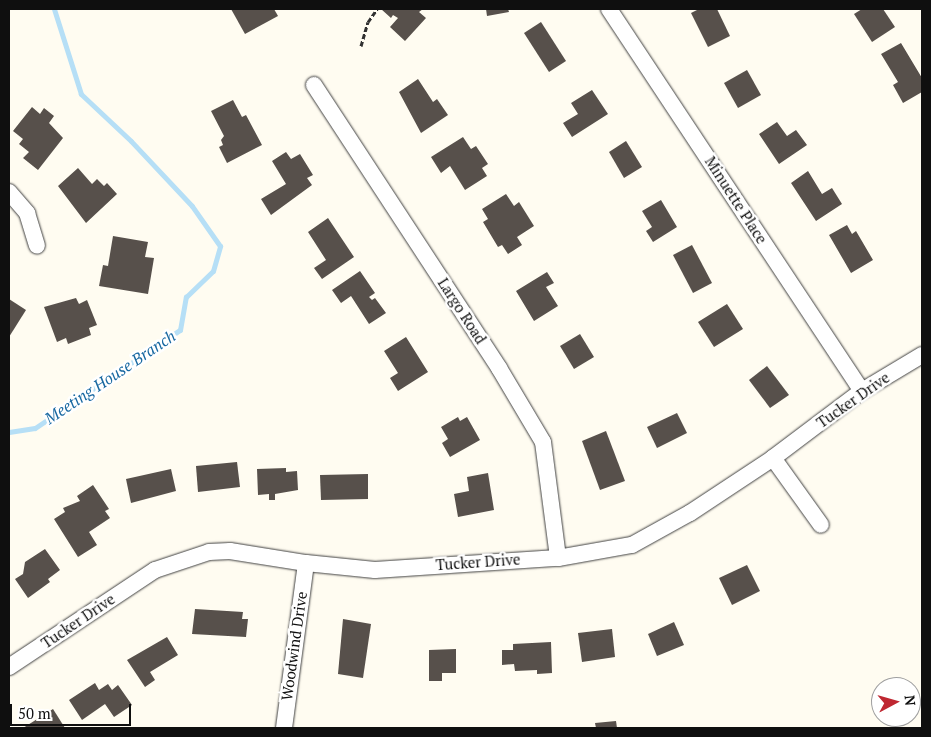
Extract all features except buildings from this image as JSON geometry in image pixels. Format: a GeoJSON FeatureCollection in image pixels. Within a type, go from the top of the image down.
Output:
{"type":"FeatureCollection","features":[{"type":"Feature","properties":{"kind":"street","name":"Minuette Place"},"geometry":{"type":"LineString","coordinates":[[610,9],[862,391]]}},
{"type":"Feature","properties":{"kind":"street","name":"Largo Road"},"geometry":{"type":"LineString","coordinates":[[314,85],[499,368],[543,442],[558,558]]}},
{"type":"Feature","properties":{"kind":"street"},"geometry":{"type":"LineString","coordinates":[[9,192],[27,213],[37,246]]}},
{"type":"Feature","properties":{"kind":"street","name":"Tucker Drive"},"geometry":{"type":"LineString","coordinates":[[9,667],[155,570],[187,557],[230,551],[306,563],[375,570],[558,558],[632,545],[664,529],[773,458],[862,391],[922,355]]}},
{"type":"Feature","properties":{"kind":"street"},"geometry":{"type":"LineString","coordinates":[[773,458],[821,525]]}},
{"type":"Feature","properties":{"kind":"street","name":"Woodwind Drive"},"geometry":{"type":"LineString","coordinates":[[284,728],[306,563]]}},
{"type":"Feature","properties":{"kind":"path"},"geometry":{"type":"LineString","coordinates":[[361,46],[368,22],[377,9]]}},
{"type":"Feature","properties":{"kind":"waterway","name":"Meeting House Branch"},"geometry":{"type":"LineString","coordinates":[[9,432],[35,428],[180,330],[186,297],[213,271],[220,246],[192,206],[131,141],[81,94],[54,9]]}}]}
